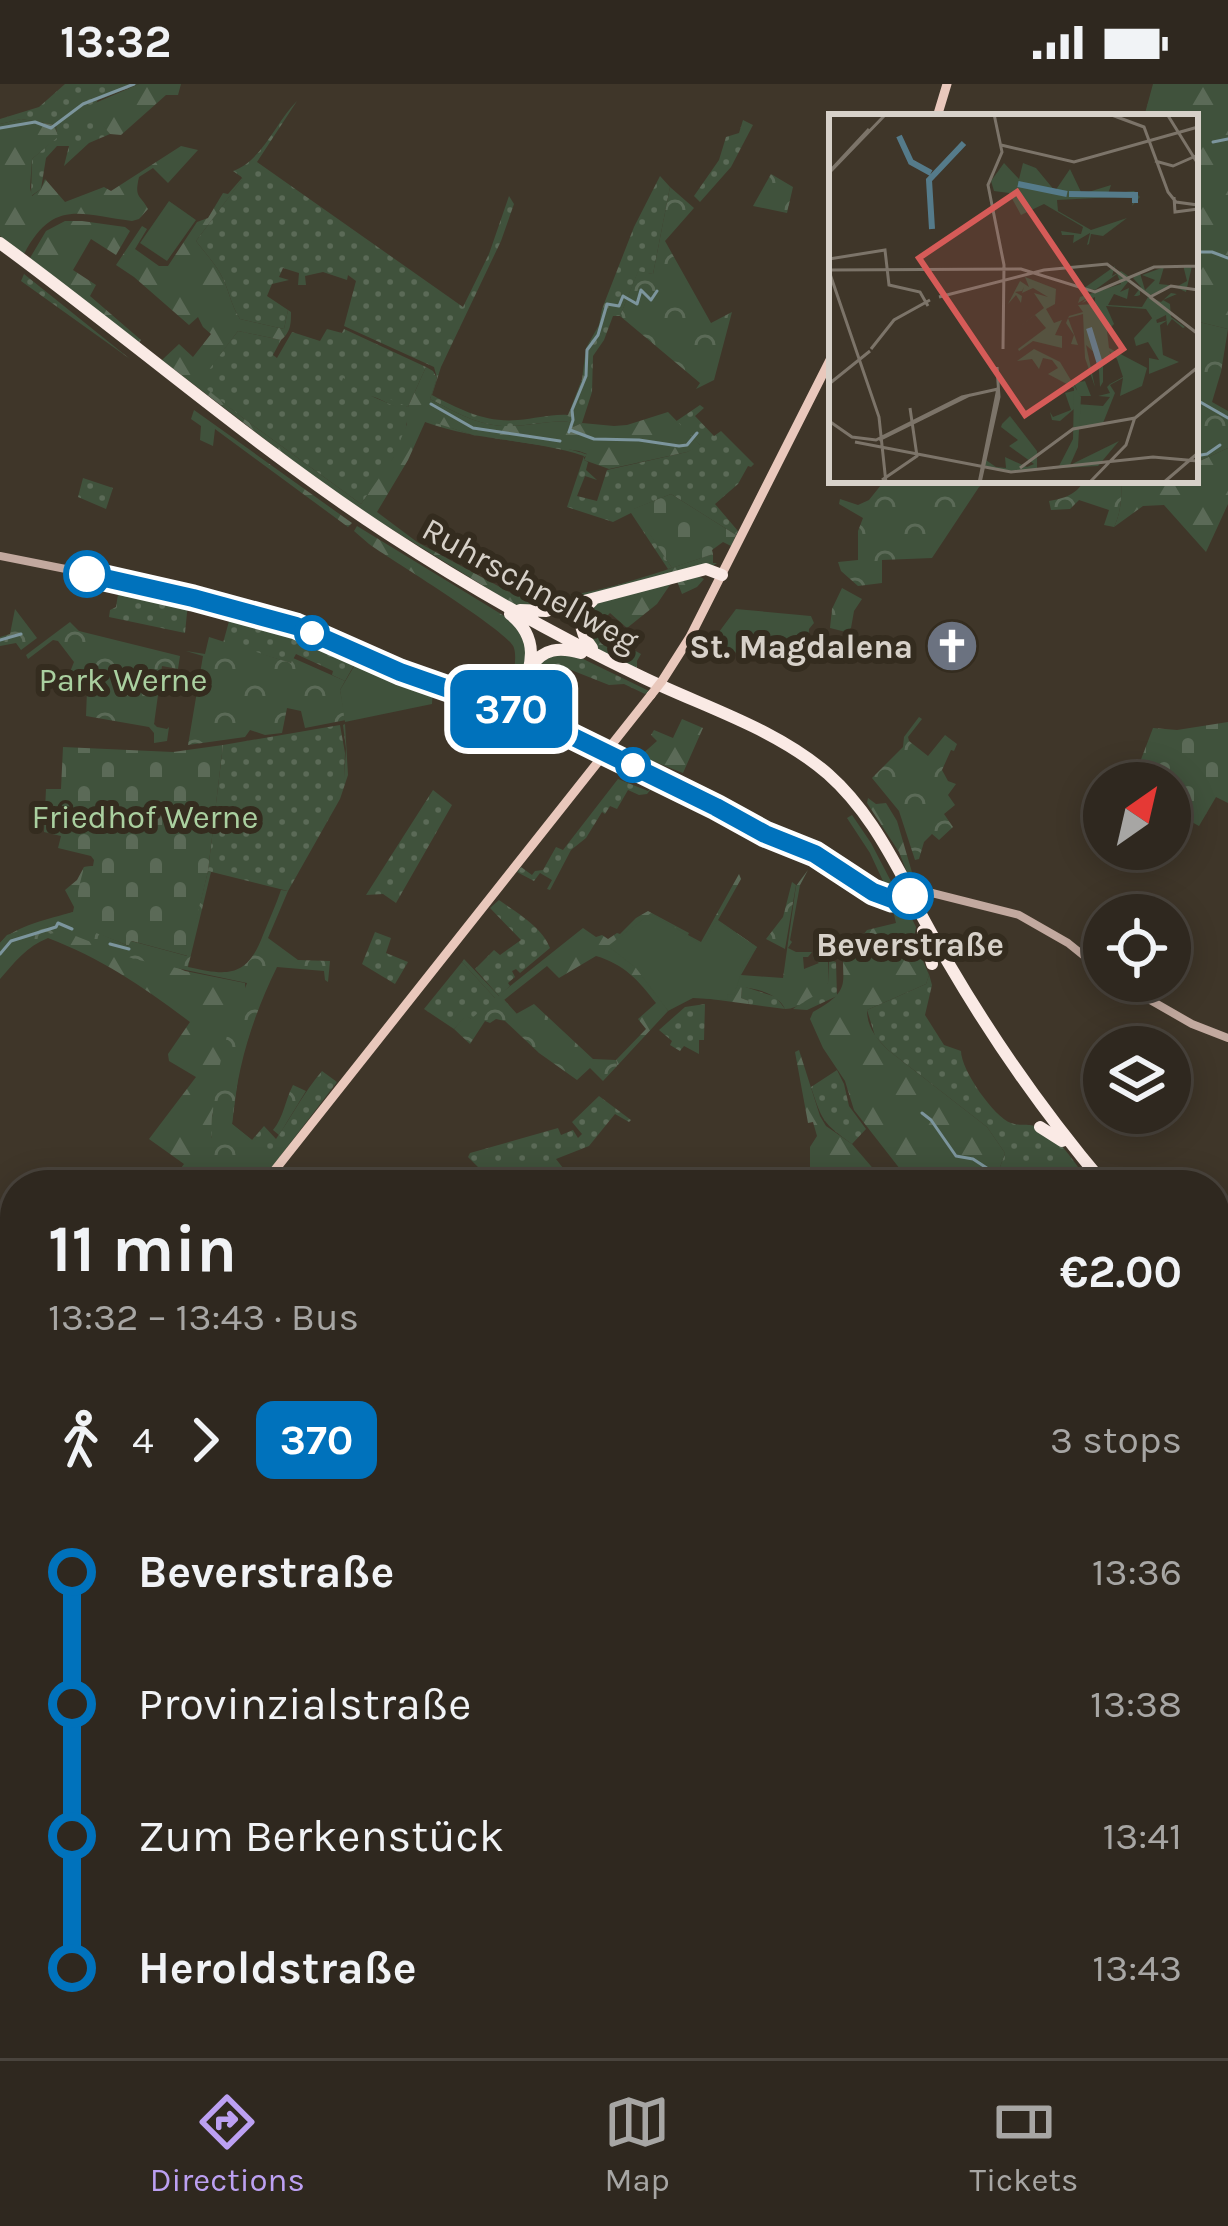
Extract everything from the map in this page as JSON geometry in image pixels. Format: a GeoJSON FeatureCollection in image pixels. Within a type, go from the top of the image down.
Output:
{"type":"FeatureCollection","features":[{"type":"Feature","properties":{"kind":"highway","name":"Ruhrschnellweg"},"geometry":{"type":"LineString","coordinates":[[0,247],[289,466],[391,536],[585,655],[805,763],[853,808],[904,887]]}},
{"type":"Feature","properties":{"kind":"highway"},"geometry":{"type":"LineString","coordinates":[[507,609],[540,612],[715,574]]}},
{"type":"Feature","properties":{"kind":"highway"},"geometry":{"type":"LineString","coordinates":[[595,598],[582,613],[580,628],[591,648],[604,658]]}},
{"type":"Feature","properties":{"kind":"highway","name":"Ruhrschnellweg"},"geometry":{"type":"LineString","coordinates":[[507,609],[772,737],[830,776],[882,840],[915,908],[1002,1050],[1090,1170]]}},
{"type":"Feature","properties":{"kind":"highway"},"geometry":{"type":"LineString","coordinates":[[507,609],[522,625],[532,652],[516,711]]}},
{"type":"Feature","properties":{"kind":"highway"},"geometry":{"type":"LineString","coordinates":[[527,673],[548,651],[585,655]]}},
{"type":"Feature","properties":{"kind":"highway","name":"Ruhrschnellweg"},"geometry":{"type":"LineString","coordinates":[[915,908],[923,930],[999,1056],[1087,1170]]}},
{"type":"Feature","properties":{"kind":"highway"},"geometry":{"type":"LineString","coordinates":[[923,930],[932,964]]}},
{"type":"Feature","properties":{"kind":"highway"},"geometry":{"type":"LineString","coordinates":[[1040,1126],[1062,1142]]}},
{"type":"Feature","properties":{"kind":"main road"},"geometry":{"type":"LineString","coordinates":[[939,114],[947,84]]}},
{"type":"Feature","properties":{"kind":"main road"},"geometry":{"type":"LineString","coordinates":[[275,1170],[662,682],[686,645],[715,574],[829,362]]}},
{"type":"Feature","properties":{"kind":"main road"},"geometry":{"type":"LineString","coordinates":[[0,556],[111,578],[284,622],[400,672],[578,737],[765,834],[815,854],[885,897],[932,892],[1012,912],[1083,955]]}},
{"type":"Feature","properties":{"kind":"main road"},"geometry":{"type":"LineString","coordinates":[[1154,1002],[1228,1039]]}},
{"type":"Feature","properties":{"kind":"green space"},"geometry":{"type":"Polygon","coordinates":[[[65,84],[139,84],[98,100],[86,120],[99,120],[110,134],[89,143],[64,166],[69,146],[57,146],[46,158],[41,189],[31,196],[32,159],[57,137],[56,125],[21,119],[0,124],[0,119],[39,107],[65,84]]]}},
{"type":"Feature","properties":{"kind":"green space"},"geometry":{"type":"Polygon","coordinates":[[[139,84],[181,84],[178,95],[166,95],[121,135],[110,134],[98,120],[82,122],[72,113],[139,84]]]}},
{"type":"Feature","properties":{"kind":"green space"},"geometry":{"type":"Polygon","coordinates":[[[1153,84],[1228,84],[1228,329],[1198,322],[1198,114],[1145,114],[1153,84]]]}},
{"type":"Feature","properties":{"kind":"green space"},"geometry":{"type":"Polygon","coordinates":[[[297,101],[257,162],[463,307],[489,254],[509,196],[514,204],[432,395],[483,417],[568,415],[582,379],[586,348],[599,325],[634,227],[660,176],[670,187],[653,274],[638,272],[620,316],[613,316],[593,356],[592,392],[582,423],[573,427],[569,422],[489,424],[430,399],[437,378],[434,367],[344,326],[356,281],[348,275],[347,280],[323,272],[305,276],[306,285],[298,285],[299,273],[283,268],[279,277],[289,280],[272,284],[267,296],[288,310],[284,329],[240,319],[220,273],[196,241],[243,178],[233,171],[260,150],[297,101]]]}},
{"type":"Feature","properties":{"kind":"green space"},"geometry":{"type":"Polygon","coordinates":[[[21,119],[55,125],[58,137],[32,159],[30,188],[32,196],[45,179],[65,202],[104,187],[111,191],[181,146],[198,150],[168,183],[153,168],[139,177],[138,193],[148,209],[139,219],[69,214],[46,225],[24,254],[0,236],[0,124],[21,119]]]}},
{"type":"Feature","properties":{"kind":"green space"},"geometry":{"type":"Polygon","coordinates":[[[743,120],[753,125],[731,167],[700,202],[694,196],[719,160],[726,137],[739,133],[743,120]]]}},
{"type":"Feature","properties":{"kind":"green space"},"geometry":{"type":"Polygon","coordinates":[[[240,174],[244,177],[196,241],[220,273],[240,319],[284,329],[288,310],[290,324],[281,340],[238,331],[199,383],[361,504],[393,458],[407,424],[406,412],[343,378],[408,407],[426,367],[437,378],[430,399],[469,418],[500,426],[627,425],[668,412],[701,446],[609,469],[584,460],[587,454],[579,451],[473,435],[426,420],[377,512],[417,542],[513,594],[534,597],[613,586],[713,554],[713,563],[717,563],[698,576],[704,579],[697,587],[682,594],[677,581],[672,582],[657,604],[627,628],[610,613],[598,625],[641,654],[637,669],[598,649],[582,628],[587,608],[513,604],[314,477],[162,360],[179,344],[193,357],[211,334],[198,317],[189,325],[116,265],[142,226],[147,229],[135,249],[159,266],[168,266],[197,222],[208,218],[223,193],[228,194],[242,178],[240,174]]]}},
{"type":"Feature","properties":{"kind":"green space"},"geometry":{"type":"Polygon","coordinates":[[[771,174],[793,187],[787,213],[753,206],[771,174]]]}},
{"type":"Feature","properties":{"kind":"green space"},"geometry":{"type":"Polygon","coordinates":[[[670,187],[694,208],[665,241],[711,323],[732,312],[714,380],[696,389],[700,383],[620,316],[638,271],[653,274],[670,187]]]}},
{"type":"Feature","properties":{"kind":"green space"},"geometry":{"type":"Polygon","coordinates":[[[169,201],[196,220],[167,261],[140,243],[169,201]]]}},
{"type":"Feature","properties":{"kind":"green space"},"geometry":{"type":"Polygon","coordinates":[[[65,221],[130,231],[116,255],[91,239],[73,270],[96,285],[90,296],[141,340],[138,344],[30,258],[46,231],[65,221]]]}},
{"type":"Feature","properties":{"kind":"green space"},"geometry":{"type":"Polygon","coordinates":[[[24,274],[130,359],[21,281],[24,274]]]}},
{"type":"Feature","properties":{"kind":"green space"},"geometry":{"type":"Polygon","coordinates":[[[1198,322],[1228,329],[1212,402],[1228,411],[1228,448],[1198,462],[1198,322]]]}},
{"type":"Feature","properties":{"kind":"green space"},"geometry":{"type":"Polygon","coordinates":[[[327,329],[342,333],[344,329],[426,367],[408,407],[371,396],[407,411],[407,424],[392,460],[361,504],[198,383],[238,331],[281,340],[273,355],[277,358],[292,332],[320,341],[327,329]]]}},
{"type":"Feature","properties":{"kind":"green space"},"geometry":{"type":"Polygon","coordinates":[[[700,405],[704,408],[695,416],[714,436],[721,431],[754,464],[715,504],[738,531],[736,535],[671,494],[634,509],[672,568],[668,569],[631,513],[613,522],[567,507],[584,456],[481,436],[589,455],[584,457],[586,470],[597,480],[585,476],[577,496],[597,501],[607,470],[700,445],[675,422],[700,405]]]}},
{"type":"Feature","properties":{"kind":"green space"},"geometry":{"type":"Polygon","coordinates":[[[194,410],[352,523],[348,527],[215,429],[213,446],[200,440],[201,426],[191,419],[194,410]]]}},
{"type":"Feature","properties":{"kind":"green space"},"geometry":{"type":"Polygon","coordinates":[[[1228,448],[1228,504],[1206,552],[1164,505],[1143,506],[1114,527],[1121,483],[1198,483],[1198,462],[1228,448]]]}},
{"type":"Feature","properties":{"kind":"green space"},"geometry":{"type":"Polygon","coordinates":[[[83,478],[113,488],[106,509],[78,497],[83,478]]]}},
{"type":"Feature","properties":{"kind":"green space"},"geometry":{"type":"Polygon","coordinates":[[[883,483],[985,483],[932,558],[882,560],[882,583],[858,586],[838,562],[858,560],[863,518],[839,504],[840,499],[858,505],[869,500],[883,483]]]}},
{"type":"Feature","properties":{"kind":"green space"},"geometry":{"type":"Polygon","coordinates":[[[1082,483],[1121,483],[1114,527],[1104,525],[1109,510],[1079,500],[1070,509],[1051,510],[1049,501],[1082,483]]]}},
{"type":"Feature","properties":{"kind":"green space"},"geometry":{"type":"Polygon","coordinates":[[[671,494],[736,535],[731,546],[723,542],[713,554],[672,568],[633,509],[671,494]]]}},
{"type":"Feature","properties":{"kind":"green space"},"geometry":{"type":"Polygon","coordinates":[[[357,526],[514,622],[530,652],[514,701],[500,698],[508,694],[515,665],[514,648],[508,640],[369,544],[354,531],[357,526]]]}},
{"type":"Feature","properties":{"kind":"green space"},"geometry":{"type":"Polygon","coordinates":[[[119,588],[188,603],[185,633],[109,617],[119,588]]]}},
{"type":"Feature","properties":{"kind":"green space"},"geometry":{"type":"Polygon","coordinates":[[[842,588],[862,599],[846,632],[830,628],[842,588]]]}},
{"type":"Feature","properties":{"kind":"green space"},"geometry":{"type":"Polygon","coordinates":[[[15,609],[37,638],[21,650],[16,643],[0,646],[0,637],[10,634],[15,609]]]}},
{"type":"Feature","properties":{"kind":"green space"},"geometry":{"type":"Polygon","coordinates":[[[736,609],[811,616],[808,654],[797,655],[796,662],[728,652],[719,632],[736,609]]]}},
{"type":"Feature","properties":{"kind":"green space"},"geometry":{"type":"Polygon","coordinates":[[[231,614],[292,632],[357,660],[345,681],[296,654],[291,663],[223,643],[231,614]]]}},
{"type":"Feature","properties":{"kind":"green space","name":"Park Werne"},"geometry":{"type":"Polygon","coordinates":[[[70,622],[79,631],[180,656],[178,669],[162,666],[154,724],[169,727],[167,741],[154,743],[149,727],[86,716],[82,675],[70,672],[74,662],[58,641],[28,659],[26,655],[70,622]]]}},
{"type":"Feature","properties":{"kind":"green space"},"geometry":{"type":"Polygon","coordinates":[[[209,637],[291,663],[293,658],[345,681],[340,690],[346,720],[305,728],[301,711],[287,708],[282,733],[250,730],[245,737],[188,745],[203,656],[186,651],[205,654],[209,637]]]}},
{"type":"Feature","properties":{"kind":"green space"},"geometry":{"type":"Polygon","coordinates":[[[550,652],[577,656],[649,691],[609,685],[556,664],[536,686],[525,709],[533,666],[550,652]]]}},
{"type":"Feature","properties":{"kind":"green space"},"geometry":{"type":"Polygon","coordinates":[[[359,658],[433,687],[432,704],[345,722],[340,690],[359,658]]]}},
{"type":"Feature","properties":{"kind":"green space"},"geometry":{"type":"Polygon","coordinates":[[[919,717],[909,741],[928,756],[945,735],[957,744],[942,770],[956,784],[948,795],[955,805],[944,814],[953,827],[939,840],[932,834],[915,860],[899,811],[872,778],[903,747],[904,737],[919,717]]]}},
{"type":"Feature","properties":{"kind":"green space"},"geometry":{"type":"Polygon","coordinates":[[[682,719],[703,728],[683,773],[640,756],[657,741],[651,735],[654,730],[673,738],[682,719]]]}},
{"type":"Feature","properties":{"kind":"green space"},"geometry":{"type":"Polygon","coordinates":[[[1228,722],[1228,803],[1216,797],[1199,826],[1191,822],[1191,762],[1140,762],[1153,728],[1177,730],[1228,722]]]}},
{"type":"Feature","properties":{"kind":"green space"},"geometry":{"type":"Polygon","coordinates":[[[345,724],[348,775],[340,799],[288,891],[208,871],[223,745],[340,725],[344,779],[346,749],[343,725],[345,724]]]}},
{"type":"Feature","properties":{"kind":"green space","name":"Friedhof Werne"},"geometry":{"type":"Polygon","coordinates":[[[223,745],[208,871],[188,956],[132,941],[129,946],[84,928],[78,891],[84,867],[93,866],[94,860],[58,848],[61,836],[44,832],[46,789],[61,789],[63,747],[173,752],[223,745]]]}},
{"type":"Feature","properties":{"kind":"green space"},"geometry":{"type":"Polygon","coordinates":[[[618,779],[648,791],[657,781],[665,785],[663,789],[656,783],[647,794],[628,790],[617,809],[610,806],[602,812],[586,838],[571,850],[550,890],[552,880],[540,873],[534,881],[517,872],[521,867],[532,875],[543,870],[556,847],[563,850],[618,779]]]}},
{"type":"Feature","properties":{"kind":"green space"},"geometry":{"type":"Polygon","coordinates":[[[433,790],[452,805],[396,903],[383,894],[366,895],[433,790]]]}},
{"type":"Feature","properties":{"kind":"green space"},"geometry":{"type":"Polygon","coordinates":[[[868,798],[876,804],[886,803],[897,821],[914,890],[899,852],[868,798]]]}},
{"type":"Feature","properties":{"kind":"green space"},"geometry":{"type":"Polygon","coordinates":[[[852,815],[896,891],[889,894],[847,818],[852,815]]]}},
{"type":"Feature","properties":{"kind":"green space"},"geometry":{"type":"Polygon","coordinates":[[[93,866],[103,935],[185,971],[245,983],[246,1000],[212,1116],[211,1137],[230,1170],[180,1170],[184,1164],[149,1139],[196,1077],[169,1061],[168,1054],[190,1022],[122,975],[48,938],[27,950],[0,979],[0,943],[24,927],[73,912],[65,890],[84,867],[93,866]]]}},
{"type":"Feature","properties":{"kind":"green space"},"geometry":{"type":"Polygon","coordinates":[[[808,870],[800,885],[788,948],[812,952],[803,957],[804,969],[819,963],[813,953],[828,955],[828,983],[822,994],[795,1007],[785,1009],[772,996],[742,987],[741,998],[748,1004],[696,997],[644,971],[668,1011],[617,1066],[616,1060],[646,1029],[638,1019],[656,1003],[615,964],[596,956],[559,978],[547,966],[504,1000],[499,995],[583,928],[608,939],[648,911],[701,942],[739,874],[741,879],[718,920],[757,947],[741,975],[783,978],[796,886],[808,870]]]}},
{"type":"Feature","properties":{"kind":"green space"},"geometry":{"type":"Polygon","coordinates":[[[208,871],[188,967],[225,972],[243,966],[257,949],[281,890],[288,891],[268,938],[298,960],[330,961],[328,982],[324,971],[277,967],[253,1024],[232,1124],[274,1164],[269,1170],[212,1170],[218,1072],[247,983],[134,959],[63,931],[13,950],[0,967],[0,943],[7,935],[76,911],[84,928],[128,946],[131,941],[187,956],[208,871]]]}},
{"type":"Feature","properties":{"kind":"green space"},"geometry":{"type":"Polygon","coordinates":[[[792,882],[796,885],[785,949],[766,939],[783,917],[792,882]]]}},
{"type":"Feature","properties":{"kind":"green space"},"geometry":{"type":"Polygon","coordinates":[[[499,900],[535,927],[550,948],[520,973],[512,971],[515,977],[500,995],[517,1014],[547,1017],[466,1016],[454,1029],[424,1009],[462,962],[495,998],[499,996],[475,969],[494,950],[500,955],[521,940],[490,908],[499,900]]]}},
{"type":"Feature","properties":{"kind":"green space"},"geometry":{"type":"Polygon","coordinates":[[[903,901],[916,927],[914,939],[929,975],[926,984],[867,1010],[869,1022],[888,1050],[987,1127],[1005,1153],[999,1170],[900,1169],[854,1110],[845,1081],[810,1019],[842,987],[848,935],[859,940],[867,930],[896,923],[893,910],[903,901]]]}},
{"type":"Feature","properties":{"kind":"green space"},"geometry":{"type":"Polygon","coordinates":[[[651,913],[700,943],[717,920],[757,947],[743,967],[734,995],[728,994],[727,1000],[693,998],[668,1011],[636,968],[608,946],[651,913]]]}},
{"type":"Feature","properties":{"kind":"green space"},"geometry":{"type":"Polygon","coordinates":[[[375,932],[391,938],[386,953],[408,962],[395,984],[362,964],[375,932]]]}},
{"type":"Feature","properties":{"kind":"green space"},"geometry":{"type":"Polygon","coordinates":[[[464,959],[516,1014],[534,1004],[593,1059],[616,1060],[617,1066],[603,1081],[590,1068],[577,1080],[505,1021],[496,1019],[485,1021],[470,1044],[454,1029],[466,1015],[471,1019],[495,998],[464,959]]]}},
{"type":"Feature","properties":{"kind":"green space"},"geometry":{"type":"Polygon","coordinates":[[[829,960],[836,962],[837,996],[807,1010],[793,1009],[828,983],[829,960]]]}},
{"type":"Feature","properties":{"kind":"green space"},"geometry":{"type":"Polygon","coordinates":[[[927,967],[932,985],[925,1015],[944,1045],[961,1051],[972,1081],[988,1103],[1011,1123],[1036,1127],[1054,1138],[1080,1170],[999,1170],[1005,1153],[987,1127],[875,1036],[867,1010],[926,984],[927,967]]]}},
{"type":"Feature","properties":{"kind":"green space"},"geometry":{"type":"Polygon","coordinates":[[[742,986],[776,997],[785,1009],[748,1004],[741,998],[742,986]]]}},
{"type":"Feature","properties":{"kind":"green space"},"geometry":{"type":"Polygon","coordinates":[[[259,1004],[240,1063],[232,1124],[252,1140],[264,1126],[276,1139],[322,1071],[337,1082],[270,1170],[239,1170],[212,1138],[214,1110],[259,1004]]]}},
{"type":"Feature","properties":{"kind":"green space"},"geometry":{"type":"Polygon","coordinates":[[[705,1004],[699,1054],[670,1045],[672,1041],[659,1030],[685,1007],[705,1004]]]}},
{"type":"Feature","properties":{"kind":"green space"},"geometry":{"type":"Polygon","coordinates":[[[799,1050],[826,1126],[852,1144],[874,1170],[810,1170],[810,1147],[817,1136],[813,1122],[808,1123],[795,1052],[799,1050]]]}},
{"type":"Feature","properties":{"kind":"green space"},"geometry":{"type":"Polygon","coordinates":[[[837,1070],[849,1106],[866,1129],[852,1144],[825,1120],[811,1087],[837,1070]]]}},
{"type":"Feature","properties":{"kind":"green space"},"geometry":{"type":"Polygon","coordinates":[[[293,1085],[306,1091],[279,1135],[273,1130],[293,1085]]]}},
{"type":"Feature","properties":{"kind":"green space"},"geometry":{"type":"Polygon","coordinates":[[[599,1096],[631,1120],[615,1114],[589,1146],[556,1159],[562,1170],[481,1170],[468,1157],[558,1128],[561,1135],[573,1130],[578,1138],[582,1134],[572,1122],[599,1096]]]}},
{"type":"Feature","properties":{"kind":"waterway"},"geometry":{"type":"LineString","coordinates":[[0,128],[35,122],[51,128],[83,104],[134,84]]}},
{"type":"Feature","properties":{"kind":"waterway"},"geometry":{"type":"LineString","coordinates":[[1213,142],[1228,139]]}},
{"type":"Feature","properties":{"kind":"waterway"},"geometry":{"type":"LineString","coordinates":[[1198,252],[1228,258]]}},
{"type":"Feature","properties":{"kind":"waterway"},"geometry":{"type":"LineString","coordinates":[[569,432],[586,376],[587,350],[598,335],[607,304],[619,306],[623,296],[637,304],[641,290],[651,300],[657,291]]}},
{"type":"Feature","properties":{"kind":"waterway"},"geometry":{"type":"LineString","coordinates":[[1198,401],[1228,418]]}},
{"type":"Feature","properties":{"kind":"waterway"},"geometry":{"type":"LineString","coordinates":[[431,404],[473,428],[560,441]]}},
{"type":"Feature","properties":{"kind":"waterway"},"geometry":{"type":"LineString","coordinates":[[570,430],[594,439],[679,446],[687,445],[697,433]]}},
{"type":"Feature","properties":{"kind":"waterway"},"geometry":{"type":"LineString","coordinates":[[1201,455],[1220,445]]}},
{"type":"Feature","properties":{"kind":"waterway"},"geometry":{"type":"LineString","coordinates":[[0,640],[21,634]]}},
{"type":"Feature","properties":{"kind":"waterway"},"geometry":{"type":"LineString","coordinates":[[0,954],[11,941],[58,923],[72,929]]}},
{"type":"Feature","properties":{"kind":"waterway"},"geometry":{"type":"LineString","coordinates":[[110,944],[129,949]]}},
{"type":"Feature","properties":{"kind":"waterway"},"geometry":{"type":"LineString","coordinates":[[922,1113],[956,1156],[973,1159],[990,1170]]}},
{"type":"Feature","properties":{"kind":"bus line","name":"370"},"geometry":{"type":"LineString","coordinates":[[87,574],[296,626],[400,672],[543,722],[765,834],[815,854],[873,892],[892,899],[910,896]]}},
{"type":"Feature","properties":{"kind":"place","name":"St. Magdalena"},"geometry":{"type":"Point","coordinates":[952,646]}},
{"type":"Feature","properties":{"kind":"place","name":"Beverstraße"},"geometry":{"type":"Point","coordinates":[910,896]}}]}
